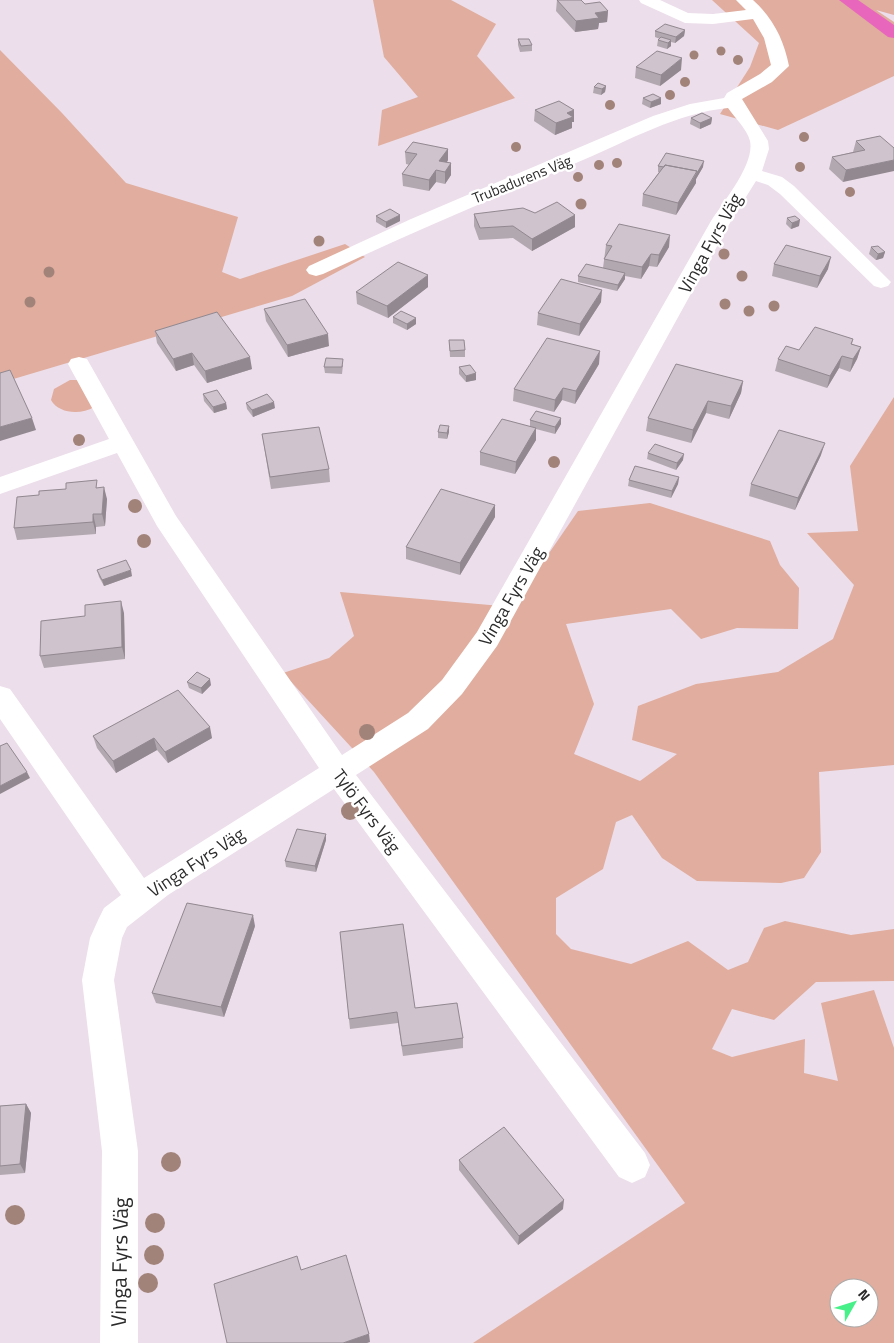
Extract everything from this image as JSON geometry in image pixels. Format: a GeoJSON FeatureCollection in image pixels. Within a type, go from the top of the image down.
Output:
{"type":"FeatureCollection","features":[{"type":"Feature","properties":{"kind":"main road"},"geometry":{"type":"LineString","coordinates":[[847,0],[894,33]]}},
{"type":"Feature","properties":{"kind":"street"},"geometry":{"type":"LineString","coordinates":[[647,0],[685,18],[713,19],[751,7],[772,35],[780,66],[766,78],[735,94],[733,102]]}},
{"type":"Feature","properties":{"kind":"street","name":"Vinga Fyrs Väg"},"geometry":{"type":"LineString","coordinates":[[119,1343],[120,1151],[98,980],[106,938],[115,918],[141,898],[418,721],[452,686],[487,639],[721,221],[758,160],[759,142],[751,124],[733,102]]}},
{"type":"Feature","properties":{"kind":"street","name":"Trubadurens Väg"},"geometry":{"type":"LineString","coordinates":[[316,270],[467,201],[669,118],[704,105],[733,102]]}},
{"type":"Feature","properties":{"kind":"street","name":"Vinga Fyrs Väg"},"geometry":{"type":"LineString","coordinates":[[750,173],[776,181],[787,190],[881,282]]}},
{"type":"Feature","properties":{"kind":"street","name":"Tylö Fyrs Väg"},"geometry":{"type":"LineString","coordinates":[[79,364],[170,526],[337,771],[632,1165]]}},
{"type":"Feature","properties":{"kind":"street"},"geometry":{"type":"LineString","coordinates":[[0,486],[123,442]]}},
{"type":"Feature","properties":{"kind":"street","name":"Vinga Fyrs Väg"},"geometry":{"type":"LineString","coordinates":[[0,697],[141,898]]}},
{"type":"Feature","properties":{"kind":"shaded area"},"geometry":{"type":"Polygon","coordinates":[[[373,0],[451,0],[496,24],[477,56],[515,98],[378,146],[382,110],[418,97],[384,57],[373,0]]]}},
{"type":"Feature","properties":{"kind":"shaded area"},"geometry":{"type":"Polygon","coordinates":[[[712,0],[894,0],[894,15],[876,10],[894,22],[894,76],[778,130],[720,114],[750,67],[759,43],[712,0]]]}},
{"type":"Feature","properties":{"kind":"shaded area"},"geometry":{"type":"Polygon","coordinates":[[[0,50],[62,113],[126,183],[238,217],[222,272],[240,279],[345,244],[365,257],[292,296],[0,383],[0,50]]]}},
{"type":"Feature","properties":{"kind":"shaded area"},"geometry":{"type":"Polygon","coordinates":[[[70,380],[79,380],[94,407],[89,410],[71,412],[55,405],[51,400],[54,389],[70,380]]]}},
{"type":"Feature","properties":{"kind":"shaded area"},"geometry":{"type":"Polygon","coordinates":[[[894,397],[894,765],[819,772],[821,852],[804,878],[781,883],[697,881],[662,858],[632,815],[616,822],[603,869],[556,898],[556,934],[571,949],[631,964],[688,941],[728,970],[748,962],[764,928],[785,921],[851,935],[894,929],[894,981],[816,982],[774,1020],[732,1009],[712,1049],[732,1057],[805,1039],[804,1073],[838,1081],[821,1003],[874,990],[894,1048],[894,1343],[473,1343],[685,1203],[374,772],[283,673],[329,658],[354,636],[340,592],[512,607],[578,511],[650,503],[770,541],[780,565],[799,588],[798,629],[737,628],[701,639],[671,609],[566,624],[594,704],[574,754],[640,781],[677,754],[632,740],[638,706],[696,684],[778,672],[833,639],[854,585],[807,533],[858,531],[850,466],[894,397]]]}},
{"type":"Feature","properties":{"kind":"building"},"geometry":{"type":"Polygon","coordinates":[[[557,0],[581,0],[585,4],[600,2],[608,11],[595,13],[599,18],[576,21],[557,0]]]}},
{"type":"Feature","properties":{"kind":"building"},"geometry":{"type":"Polygon","coordinates":[[[665,24],[685,30],[676,37],[655,31],[665,24]]]}},
{"type":"Feature","properties":{"kind":"building"},"geometry":{"type":"Polygon","coordinates":[[[661,37],[671,40],[668,43],[658,40],[661,37]]]}},
{"type":"Feature","properties":{"kind":"building"},"geometry":{"type":"Polygon","coordinates":[[[518,39],[529,39],[532,45],[521,46],[518,39]]]}},
{"type":"Feature","properties":{"kind":"building"},"geometry":{"type":"Polygon","coordinates":[[[657,51],[682,58],[661,75],[636,67],[657,51]]]}},
{"type":"Feature","properties":{"kind":"building"},"geometry":{"type":"Polygon","coordinates":[[[598,83],[606,86],[602,89],[594,87],[598,83]]]}},
{"type":"Feature","properties":{"kind":"building"},"geometry":{"type":"Polygon","coordinates":[[[653,94],[661,98],[651,102],[643,98],[653,94]]]}},
{"type":"Feature","properties":{"kind":"building"},"geometry":{"type":"Polygon","coordinates":[[[559,101],[574,110],[567,113],[573,117],[556,123],[535,110],[559,101]]]}},
{"type":"Feature","properties":{"kind":"building"},"geometry":{"type":"Polygon","coordinates":[[[702,113],[712,118],[700,123],[691,118],[702,113]]]}},
{"type":"Feature","properties":{"kind":"building"},"geometry":{"type":"Polygon","coordinates":[[[880,136],[894,148],[894,160],[846,170],[832,157],[865,150],[856,141],[880,136]]]}},
{"type":"Feature","properties":{"kind":"building"},"geometry":{"type":"Polygon","coordinates":[[[413,142],[448,149],[439,161],[451,163],[445,172],[436,170],[429,180],[402,174],[417,154],[405,152],[413,142]]]}},
{"type":"Feature","properties":{"kind":"building"},"geometry":{"type":"Polygon","coordinates":[[[666,153],[704,161],[697,173],[697,171],[665,165],[664,167],[658,166],[666,153]]]}},
{"type":"Feature","properties":{"kind":"building"},"geometry":{"type":"Polygon","coordinates":[[[665,165],[697,171],[678,203],[643,194],[665,165]]]}},
{"type":"Feature","properties":{"kind":"building"},"geometry":{"type":"Polygon","coordinates":[[[557,202],[575,215],[532,239],[513,226],[480,228],[474,214],[523,208],[535,213],[557,202]]]}},
{"type":"Feature","properties":{"kind":"building"},"geometry":{"type":"Polygon","coordinates":[[[390,209],[400,215],[386,222],[376,216],[390,209]]]}},
{"type":"Feature","properties":{"kind":"building"},"geometry":{"type":"Polygon","coordinates":[[[795,216],[800,220],[792,223],[787,218],[795,216]]]}},
{"type":"Feature","properties":{"kind":"building"},"geometry":{"type":"Polygon","coordinates":[[[619,224],[670,235],[659,255],[651,254],[642,267],[604,259],[612,246],[606,245],[619,224]]]}},
{"type":"Feature","properties":{"kind":"building"},"geometry":{"type":"Polygon","coordinates":[[[786,245],[831,257],[820,276],[774,264],[786,245]]]}},
{"type":"Feature","properties":{"kind":"building"},"geometry":{"type":"Polygon","coordinates":[[[878,246],[885,252],[878,254],[871,247],[878,246]]]}},
{"type":"Feature","properties":{"kind":"building"},"geometry":{"type":"Polygon","coordinates":[[[398,262],[428,275],[387,306],[356,292],[398,262]]]}},
{"type":"Feature","properties":{"kind":"building"},"geometry":{"type":"Polygon","coordinates":[[[586,264],[625,273],[618,285],[578,276],[586,264]]]}},
{"type":"Feature","properties":{"kind":"building"},"geometry":{"type":"Polygon","coordinates":[[[561,279],[602,290],[580,324],[538,313],[561,279]]]}},
{"type":"Feature","properties":{"kind":"building"},"geometry":{"type":"Polygon","coordinates":[[[305,299],[328,334],[287,345],[264,309],[305,299]]]}},
{"type":"Feature","properties":{"kind":"building"},"geometry":{"type":"Polygon","coordinates":[[[401,311],[416,318],[407,324],[393,317],[401,311]]]}},
{"type":"Feature","properties":{"kind":"building"},"geometry":{"type":"Polygon","coordinates":[[[217,312],[250,357],[205,371],[192,353],[173,359],[155,331],[217,312]]]}},
{"type":"Feature","properties":{"kind":"building"},"geometry":{"type":"Polygon","coordinates":[[[815,327],[853,339],[851,344],[861,347],[853,359],[842,356],[830,376],[778,359],[786,346],[799,350],[815,327]]]}},
{"type":"Feature","properties":{"kind":"building"},"geometry":{"type":"Polygon","coordinates":[[[547,338],[600,351],[576,391],[563,388],[555,400],[514,389],[547,338]]]}},
{"type":"Feature","properties":{"kind":"building"},"geometry":{"type":"Polygon","coordinates":[[[449,340],[464,340],[465,350],[450,351],[449,340]]]}},
{"type":"Feature","properties":{"kind":"building"},"geometry":{"type":"Polygon","coordinates":[[[326,358],[343,359],[342,367],[324,367],[326,358]]]}},
{"type":"Feature","properties":{"kind":"building"},"geometry":{"type":"Polygon","coordinates":[[[676,364],[743,381],[731,406],[708,401],[693,430],[648,418],[676,364]]]}},
{"type":"Feature","properties":{"kind":"building"},"geometry":{"type":"Polygon","coordinates":[[[470,365],[476,373],[466,376],[459,367],[470,365]]]}},
{"type":"Feature","properties":{"kind":"building"},"geometry":{"type":"Polygon","coordinates":[[[10,370],[32,418],[0,427],[0,373],[10,370]]]}},
{"type":"Feature","properties":{"kind":"building"},"geometry":{"type":"Polygon","coordinates":[[[217,390],[226,403],[213,407],[203,394],[217,390]]]}},
{"type":"Feature","properties":{"kind":"building"},"geometry":{"type":"Polygon","coordinates":[[[267,394],[274,402],[252,410],[246,403],[267,394]]]}},
{"type":"Feature","properties":{"kind":"building"},"geometry":{"type":"Polygon","coordinates":[[[536,411],[561,418],[555,427],[530,420],[536,411]]]}},
{"type":"Feature","properties":{"kind":"building"},"geometry":{"type":"Polygon","coordinates":[[[502,419],[536,428],[516,462],[480,452],[502,419]]]}},
{"type":"Feature","properties":{"kind":"building"},"geometry":{"type":"Polygon","coordinates":[[[440,425],[449,426],[447,433],[438,432],[440,425]]]}},
{"type":"Feature","properties":{"kind":"building"},"geometry":{"type":"Polygon","coordinates":[[[319,427],[329,469],[270,477],[262,434],[319,427]]]}},
{"type":"Feature","properties":{"kind":"building"},"geometry":{"type":"Polygon","coordinates":[[[779,430],[825,443],[798,498],[751,484],[779,430]]]}},
{"type":"Feature","properties":{"kind":"building"},"geometry":{"type":"Polygon","coordinates":[[[655,444],[684,454],[677,463],[648,453],[655,444]]]}},
{"type":"Feature","properties":{"kind":"building"},"geometry":{"type":"Polygon","coordinates":[[[635,466],[679,477],[672,491],[629,480],[635,466]]]}},
{"type":"Feature","properties":{"kind":"building"},"geometry":{"type":"Polygon","coordinates":[[[97,480],[96,488],[104,487],[102,514],[93,514],[93,522],[14,528],[17,497],[39,495],[39,491],[66,489],[66,483],[97,480]]]}},
{"type":"Feature","properties":{"kind":"building"},"geometry":{"type":"Polygon","coordinates":[[[441,489],[495,505],[460,563],[406,547],[441,489]]]}},
{"type":"Feature","properties":{"kind":"building"},"geometry":{"type":"Polygon","coordinates":[[[126,560],[131,570],[102,580],[97,570],[126,560]]]}},
{"type":"Feature","properties":{"kind":"building"},"geometry":{"type":"Polygon","coordinates":[[[121,601],[122,647],[40,656],[41,621],[85,616],[85,605],[121,601]]]}},
{"type":"Feature","properties":{"kind":"building"},"geometry":{"type":"Polygon","coordinates":[[[197,672],[210,679],[201,688],[187,682],[197,672]]]}},
{"type":"Feature","properties":{"kind":"building"},"geometry":{"type":"Polygon","coordinates":[[[178,690],[210,727],[165,752],[154,738],[113,761],[93,736],[178,690]]]}},
{"type":"Feature","properties":{"kind":"building"},"geometry":{"type":"Polygon","coordinates":[[[7,743],[27,772],[0,786],[0,746],[7,743]]]}},
{"type":"Feature","properties":{"kind":"building"},"geometry":{"type":"Polygon","coordinates":[[[297,829],[326,834],[315,866],[285,861],[297,829]]]}},
{"type":"Feature","properties":{"kind":"building"},"geometry":{"type":"Polygon","coordinates":[[[187,903],[253,915],[221,1007],[152,993],[187,903]]]}},
{"type":"Feature","properties":{"kind":"building"},"geometry":{"type":"Polygon","coordinates":[[[403,924],[415,1008],[457,1003],[463,1038],[402,1046],[397,1012],[349,1019],[340,932],[403,924]]]}},
{"type":"Feature","properties":{"kind":"building"},"geometry":{"type":"Polygon","coordinates":[[[26,1104],[20,1164],[0,1166],[0,1106],[26,1104]]]}},
{"type":"Feature","properties":{"kind":"building"},"geometry":{"type":"Polygon","coordinates":[[[504,1127],[564,1200],[519,1236],[459,1160],[504,1127]]]}},
{"type":"Feature","properties":{"kind":"building"},"geometry":{"type":"Polygon","coordinates":[[[346,1255],[369,1334],[343,1343],[227,1343],[214,1284],[297,1256],[301,1270],[346,1255]]]}}]}
